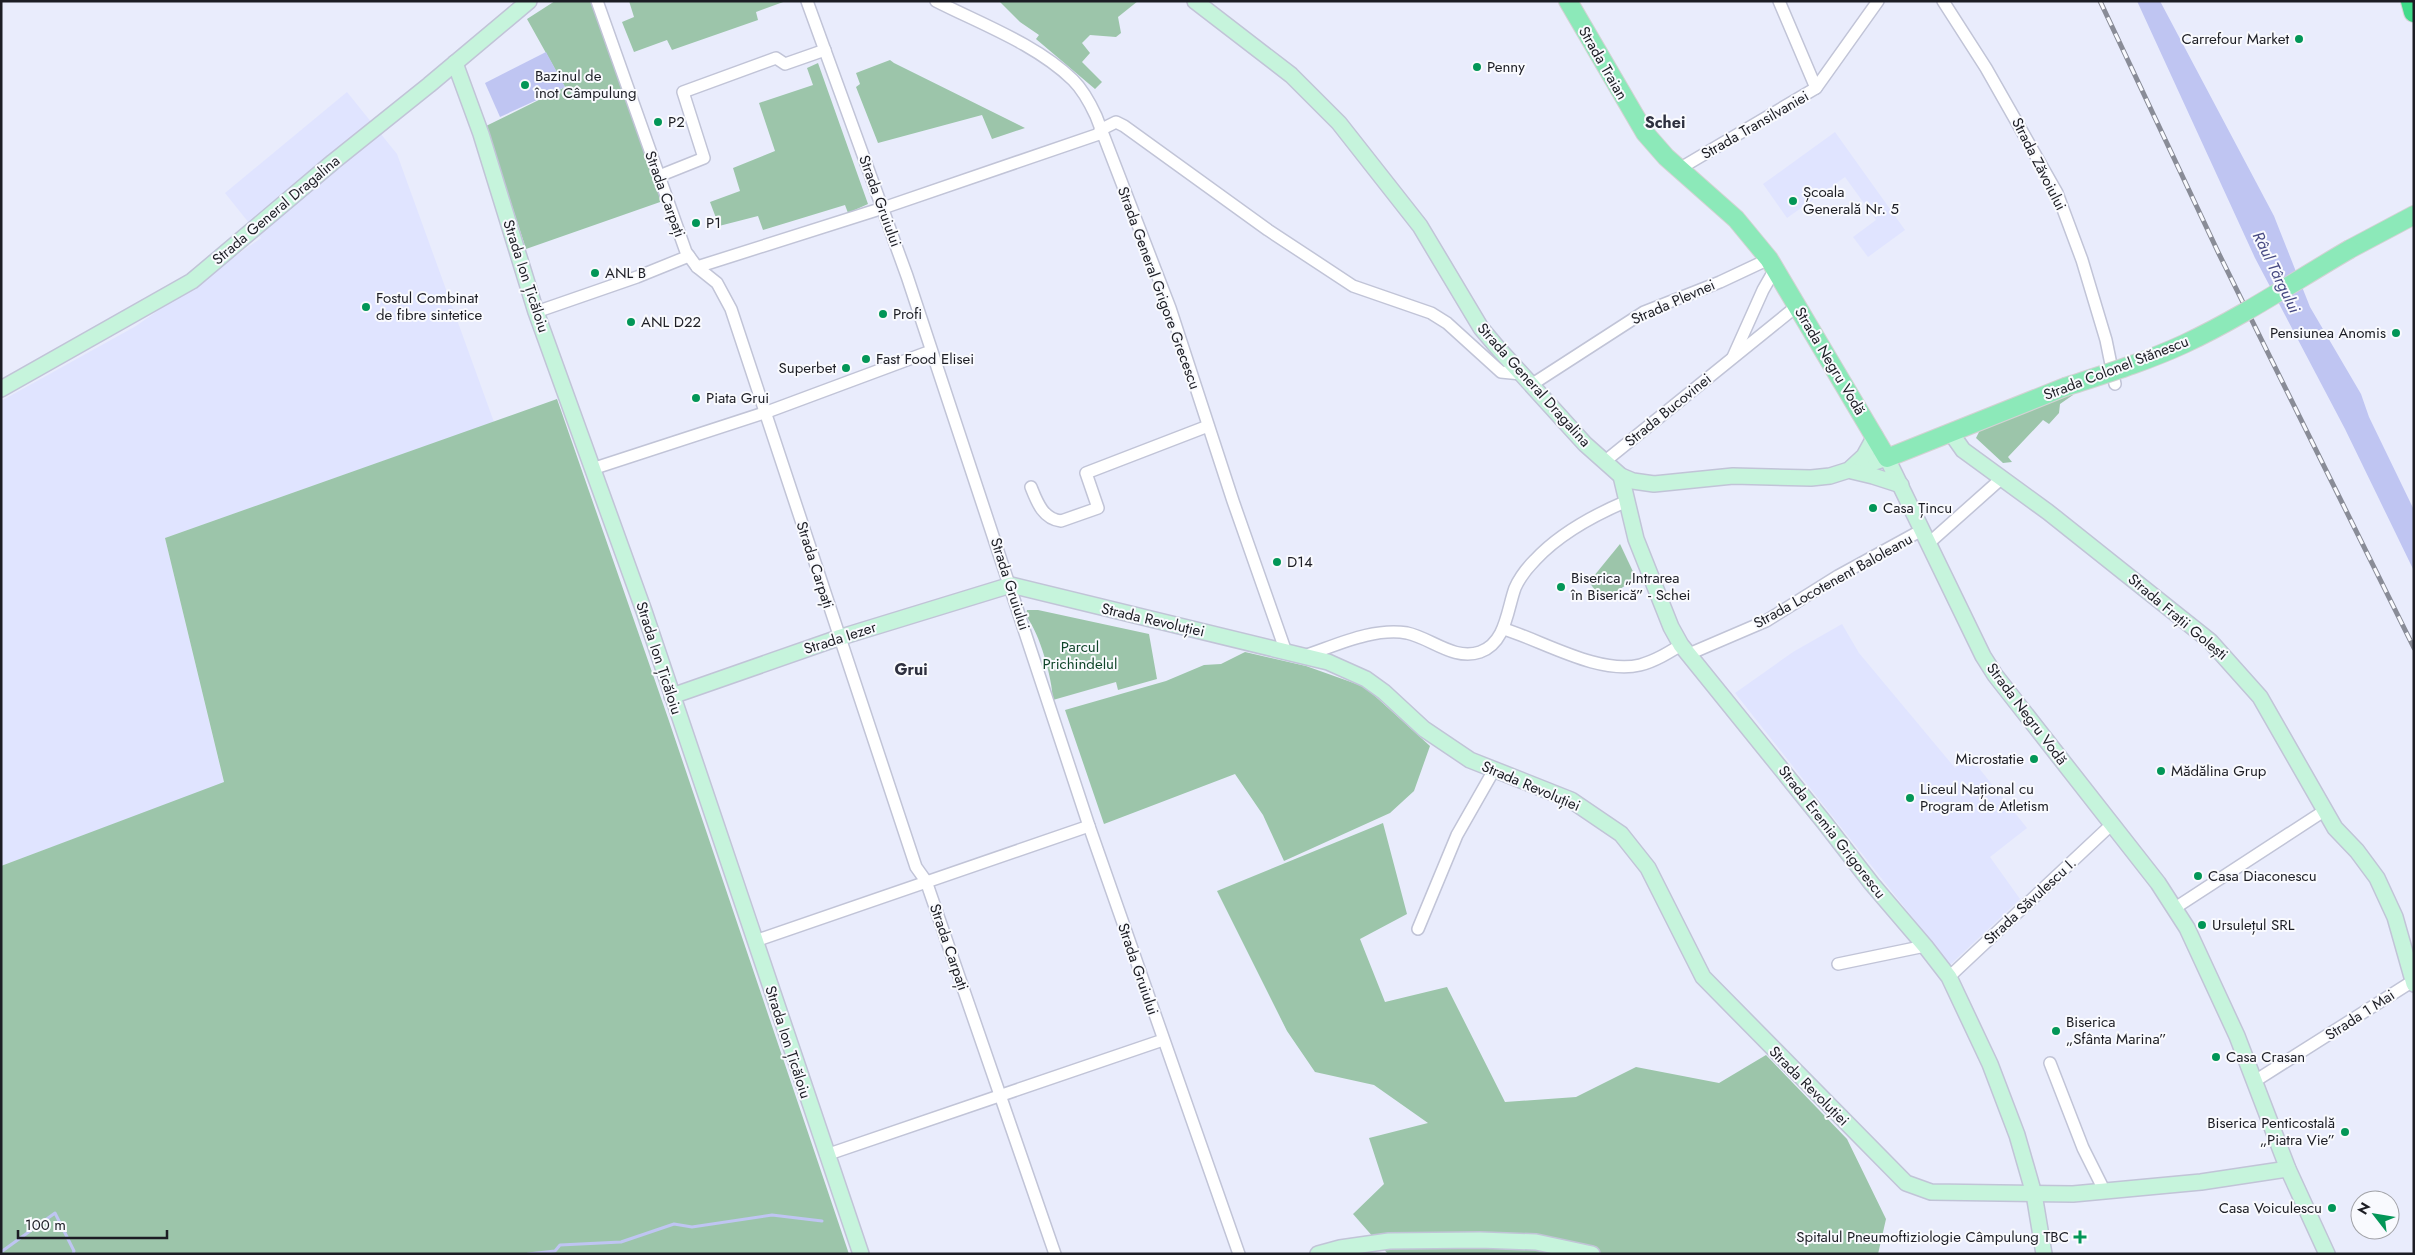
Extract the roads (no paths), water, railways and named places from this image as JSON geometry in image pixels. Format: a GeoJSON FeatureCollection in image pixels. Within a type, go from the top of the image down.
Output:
{"type":"FeatureCollection","features":[{"type":"Feature","properties":{"kind":"highway"},"geometry":{"type":"LineString","coordinates":[[2411,1],[2414,12]]}},
{"type":"Feature","properties":{"kind":"main road","name":"Strada Traian"},"geometry":{"type":"LineString","coordinates":[[1568,1],[1646,133],[1679,169]]}},
{"type":"Feature","properties":{"kind":"main road","name":"Strada Negru Vodă"},"geometry":{"type":"LineString","coordinates":[[1679,169],[1736,219],[1772,264],[1887,458]]}},
{"type":"Feature","properties":{"kind":"main road","name":"Strada Colonel Stănescu"},"geometry":{"type":"LineString","coordinates":[[1887,458],[1922,446],[2065,387],[2125,368],[2184,344],[2226,323],[2350,249],[2409,219]]}},
{"type":"Feature","properties":{"kind":"main road"},"geometry":{"type":"LineString","coordinates":[[1873,433],[1906,445],[1922,446]]}},
{"type":"Feature","properties":{"kind":"street","name":"Strada General Dragalina"},"geometry":{"type":"LineString","coordinates":[[1,389],[192,281],[529,1]]}},
{"type":"Feature","properties":{"kind":"street","name":"Strada Carpați"},"geometry":{"type":"LineString","coordinates":[[597,1],[689,256],[697,266],[717,283],[731,309],[767,412],[838,638],[916,867],[926,881],[1055,1254]]}},
{"type":"Feature","properties":{"kind":"street","name":"Strada Gruiului"},"geometry":{"type":"LineString","coordinates":[[807,1],[883,208],[1089,826],[1239,1254]]}},
{"type":"Feature","properties":{"kind":"street","name":"Strada General Grigore Grecescu"},"geometry":{"type":"LineString","coordinates":[[936,1],[1036,52],[1074,81],[1087,98],[1170,308],[1208,426],[1286,652]]}},
{"type":"Feature","properties":{"kind":"street","name":"Strada General Dragalina"},"geometry":{"type":"LineString","coordinates":[[1195,1],[1291,75],[1339,123],[1420,226],[1481,328],[1526,380],[1604,462],[1621,476],[1638,482],[1661,484],[1726,477],[1811,478],[1848,471],[1887,458]]}},
{"type":"Feature","properties":{"kind":"street"},"geometry":{"type":"LineString","coordinates":[[1779,1],[1816,88]]}},
{"type":"Feature","properties":{"kind":"street","name":"Strada Transilvaniei"},"geometry":{"type":"LineString","coordinates":[[1679,169],[1816,88],[1878,1]]}},
{"type":"Feature","properties":{"kind":"street","name":"Strada Zăvoiului"},"geometry":{"type":"LineString","coordinates":[[1943,1],[1986,68],[2057,193],[2082,260],[2106,340],[2115,384]]}},
{"type":"Feature","properties":{"kind":"street"},"geometry":{"type":"LineString","coordinates":[[659,176],[704,158],[683,92],[776,58],[785,64],[825,50]]}},
{"type":"Feature","properties":{"kind":"street","name":"Strada Ion Țicăloiu"},"geometry":{"type":"LineString","coordinates":[[455,63],[480,134],[536,312],[644,611],[860,1254]]}},
{"type":"Feature","properties":{"kind":"street"},"geometry":{"type":"LineString","coordinates":[[697,266],[883,208],[1101,132],[1116,122],[1268,230],[1352,286],[1431,313],[1447,322],[1502,372],[1526,380]]}},
{"type":"Feature","properties":{"kind":"street"},"geometry":{"type":"LineString","coordinates":[[536,312],[637,277],[689,256]]}},
{"type":"Feature","properties":{"kind":"street","name":"Strada Plevnei"},"geometry":{"type":"LineString","coordinates":[[1526,380],[1644,312],[1772,264]]}},
{"type":"Feature","properties":{"kind":"street","name":"Strada Bucovinei"},"geometry":{"type":"LineString","coordinates":[[1732,358],[1763,290],[1772,264]]}},
{"type":"Feature","properties":{"kind":"street","name":"Strada Bucovinei"},"geometry":{"type":"LineString","coordinates":[[1604,462],[1797,306]]}},
{"type":"Feature","properties":{"kind":"street"},"geometry":{"type":"LineString","coordinates":[[592,469],[767,412],[931,351]]}},
{"type":"Feature","properties":{"kind":"street"},"geometry":{"type":"LineString","coordinates":[[1031,487],[1039,508],[1055,520],[1061,521],[1098,508],[1086,473],[1208,426]]}},
{"type":"Feature","properties":{"kind":"street"},"geometry":{"type":"LineString","coordinates":[[1848,471],[1864,456],[1873,433]]}},
{"type":"Feature","properties":{"kind":"street","name":"Strada Frații Golești"},"geometry":{"type":"LineString","coordinates":[[1951,433],[1962,450],[2048,512],[2210,641],[2232,662],[2268,709],[2335,828],[2367,864],[2384,890],[2395,917],[2413,982]]}},
{"type":"Feature","properties":{"kind":"street","name":"Strada Negru Vodă"},"geometry":{"type":"LineString","coordinates":[[1887,458],[1995,675],[2158,883],[2175,908],[2201,955],[2255,1081],[2288,1169],[2327,1254]]}},
{"type":"Feature","properties":{"kind":"street"},"geometry":{"type":"LineString","coordinates":[[1848,471],[1902,485]]}},
{"type":"Feature","properties":{"kind":"street","name":"Strada Eremia Grigorescu"},"geometry":{"type":"LineString","coordinates":[[1621,476],[1636,539],[1671,627],[1685,650],[1872,884],[1926,946],[1949,977],[1990,1064],[2017,1136],[2034,1194],[2044,1254]]}},
{"type":"Feature","properties":{"kind":"street","name":"Strada Locotenent Baloleanu"},"geometry":{"type":"LineString","coordinates":[[1504,629],[1532,637],[1600,665],[1620,667],[1652,661],[1766,621],[1838,576],[1926,537],[2002,478]]}},
{"type":"Feature","properties":{"kind":"street"},"geometry":{"type":"LineString","coordinates":[[1304,656],[1363,636],[1407,633],[1464,654],[1481,652],[1504,629],[1516,586],[1534,560],[1566,533],[1627,500]]}},
{"type":"Feature","properties":{"kind":"street","name":"Strada Iezer"},"geometry":{"type":"LineString","coordinates":[[672,696],[838,638],[1010,585]]}},
{"type":"Feature","properties":{"kind":"street","name":"Strada Revoluției"},"geometry":{"type":"LineString","coordinates":[[1010,585],[1328,662],[1366,679],[1384,692],[1424,729],[1442,743],[1470,760],[1571,800],[1598,816],[1620,834],[1648,868],[1703,976],[1906,1183],[1931,1192],[2034,1194],[2201,1182],[2288,1169]]}},
{"type":"Feature","properties":{"kind":"street"},"geometry":{"type":"LineString","coordinates":[[1418,929],[1457,835],[1494,770]]}},
{"type":"Feature","properties":{"kind":"street"},"geometry":{"type":"LineString","coordinates":[[2175,908],[2324,811]]}},
{"type":"Feature","properties":{"kind":"street","name":"Strada Săvulescu I."},"geometry":{"type":"LineString","coordinates":[[1949,977],[2111,825]]}},
{"type":"Feature","properties":{"kind":"street"},"geometry":{"type":"LineString","coordinates":[[755,941],[1089,826]]}},
{"type":"Feature","properties":{"kind":"street"},"geometry":{"type":"LineString","coordinates":[[1838,964],[1926,946]]}},
{"type":"Feature","properties":{"kind":"street","name":"Strada 1 Mai"},"geometry":{"type":"LineString","coordinates":[[2255,1081],[2413,982]]}},
{"type":"Feature","properties":{"kind":"street"},"geometry":{"type":"LineString","coordinates":[[826,1155],[1163,1040]]}},
{"type":"Feature","properties":{"kind":"street"},"geometry":{"type":"LineString","coordinates":[[2050,1063],[2083,1148],[2104,1190]]}},
{"type":"Feature","properties":{"kind":"street"},"geometry":{"type":"LineString","coordinates":[[1318,1254],[1340,1248],[1389,1241],[1480,1240],[1536,1242],[1592,1254]]}},
{"type":"Feature","properties":{"kind":"water","name":"Râul Târgului"},"geometry":{"type":"Polygon","coordinates":[[[2137,1],[2160,1],[2274,216],[2310,307],[2361,394],[2369,417],[2414,510],[2414,571],[2345,429],[2255,258],[2137,1]]]}},
{"type":"Feature","properties":{"kind":"water","name":"Bazinul de înot Câmpulung"},"geometry":{"type":"Polygon","coordinates":[[[546,52],[565,87],[500,117],[485,83],[546,52]]]}},
{"type":"Feature","properties":{"kind":"waterway"},"geometry":{"type":"LineString","coordinates":[[1,1252],[55,1213],[74,1251],[73,1254]]}},
{"type":"Feature","properties":{"kind":"waterway"},"geometry":{"type":"LineString","coordinates":[[528,1254],[555,1251],[560,1245],[621,1242],[674,1224],[692,1227],[772,1215],[822,1221]]}},
{"type":"Feature","properties":{"kind":"railway"},"geometry":{"type":"LineString","coordinates":[[2100,1],[2219,254],[2414,648]]}},
{"type":"Feature","properties":{"kind":"place","name":"Carrefour Market"},"geometry":{"type":"Point","coordinates":[2299,39]}},
{"type":"Feature","properties":{"kind":"place","name":"Penny"},"geometry":{"type":"Point","coordinates":[1477,67]}},
{"type":"Feature","properties":{"kind":"place","name":"Bazinul de înot Câmpulung"},"geometry":{"type":"Point","coordinates":[525,85]}},
{"type":"Feature","properties":{"kind":"place","name":"P2"},"geometry":{"type":"Point","coordinates":[658,122]}},
{"type":"Feature","properties":{"kind":"place","name":"Școala Generală Nr. 5"},"geometry":{"type":"Point","coordinates":[1793,201]}},
{"type":"Feature","properties":{"kind":"place","name":"P1"},"geometry":{"type":"Point","coordinates":[696,223]}},
{"type":"Feature","properties":{"kind":"place","name":"ANL B"},"geometry":{"type":"Point","coordinates":[595,273]}},
{"type":"Feature","properties":{"kind":"place","name":"Fostul Combinat de fibre sintetice"},"geometry":{"type":"Point","coordinates":[366,307]}},
{"type":"Feature","properties":{"kind":"place","name":"Profi"},"geometry":{"type":"Point","coordinates":[883,314]}},
{"type":"Feature","properties":{"kind":"place","name":"ANL D22"},"geometry":{"type":"Point","coordinates":[631,322]}},
{"type":"Feature","properties":{"kind":"place","name":"Pensiunea Anomis"},"geometry":{"type":"Point","coordinates":[2396,333]}},
{"type":"Feature","properties":{"kind":"place","name":"Fast Food Elisei"},"geometry":{"type":"Point","coordinates":[866,359]}},
{"type":"Feature","properties":{"kind":"place","name":"Superbet"},"geometry":{"type":"Point","coordinates":[846,368]}},
{"type":"Feature","properties":{"kind":"place","name":"Piata Grui"},"geometry":{"type":"Point","coordinates":[696,398]}},
{"type":"Feature","properties":{"kind":"place","name":"Casa Țincu"},"geometry":{"type":"Point","coordinates":[1873,508]}},
{"type":"Feature","properties":{"kind":"place","name":"D14"},"geometry":{"type":"Point","coordinates":[1277,562]}},
{"type":"Feature","properties":{"kind":"place","name":"Biserica „Intrarea în Biserică” - Schei"},"geometry":{"type":"Point","coordinates":[1561,587]}},
{"type":"Feature","properties":{"kind":"place","name":"Microstatie"},"geometry":{"type":"Point","coordinates":[2034,759]}},
{"type":"Feature","properties":{"kind":"place","name":"Mădălina Grup"},"geometry":{"type":"Point","coordinates":[2161,771]}},
{"type":"Feature","properties":{"kind":"place","name":"Liceul Național cu Program de Atletism"},"geometry":{"type":"Point","coordinates":[1910,798]}},
{"type":"Feature","properties":{"kind":"place","name":"Casa Diaconescu"},"geometry":{"type":"Point","coordinates":[2198,876]}},
{"type":"Feature","properties":{"kind":"place","name":"Ursulețul SRL"},"geometry":{"type":"Point","coordinates":[2202,925]}},
{"type":"Feature","properties":{"kind":"place","name":"Biserica „Sfânta Marina”"},"geometry":{"type":"Point","coordinates":[2056,1031]}},
{"type":"Feature","properties":{"kind":"place","name":"Casa Crasan"},"geometry":{"type":"Point","coordinates":[2216,1057]}},
{"type":"Feature","properties":{"kind":"place","name":"Biserica Penticostală „Piatra Vie”"},"geometry":{"type":"Point","coordinates":[2345,1132]}},
{"type":"Feature","properties":{"kind":"place","name":"Casa Voiculescu"},"geometry":{"type":"Point","coordinates":[2332,1208]}},
{"type":"Feature","properties":{"kind":"place","name":"Spitalul Pneumoftiziologie Câmpulung TBC"},"geometry":{"type":"Point","coordinates":[2080,1237]}},
{"type":"Feature","properties":{"kind":"district","name":"Schei"},"geometry":{"type":"Point","coordinates":[1665,122]}},
{"type":"Feature","properties":{"kind":"district","name":"Grui"},"geometry":{"type":"Point","coordinates":[911,669]}},
{"type":"Feature","properties":{"kind":"park label","name":"Parcul Prichindelul"},"geometry":{"type":"Point","coordinates":[1080,656]}}]}
